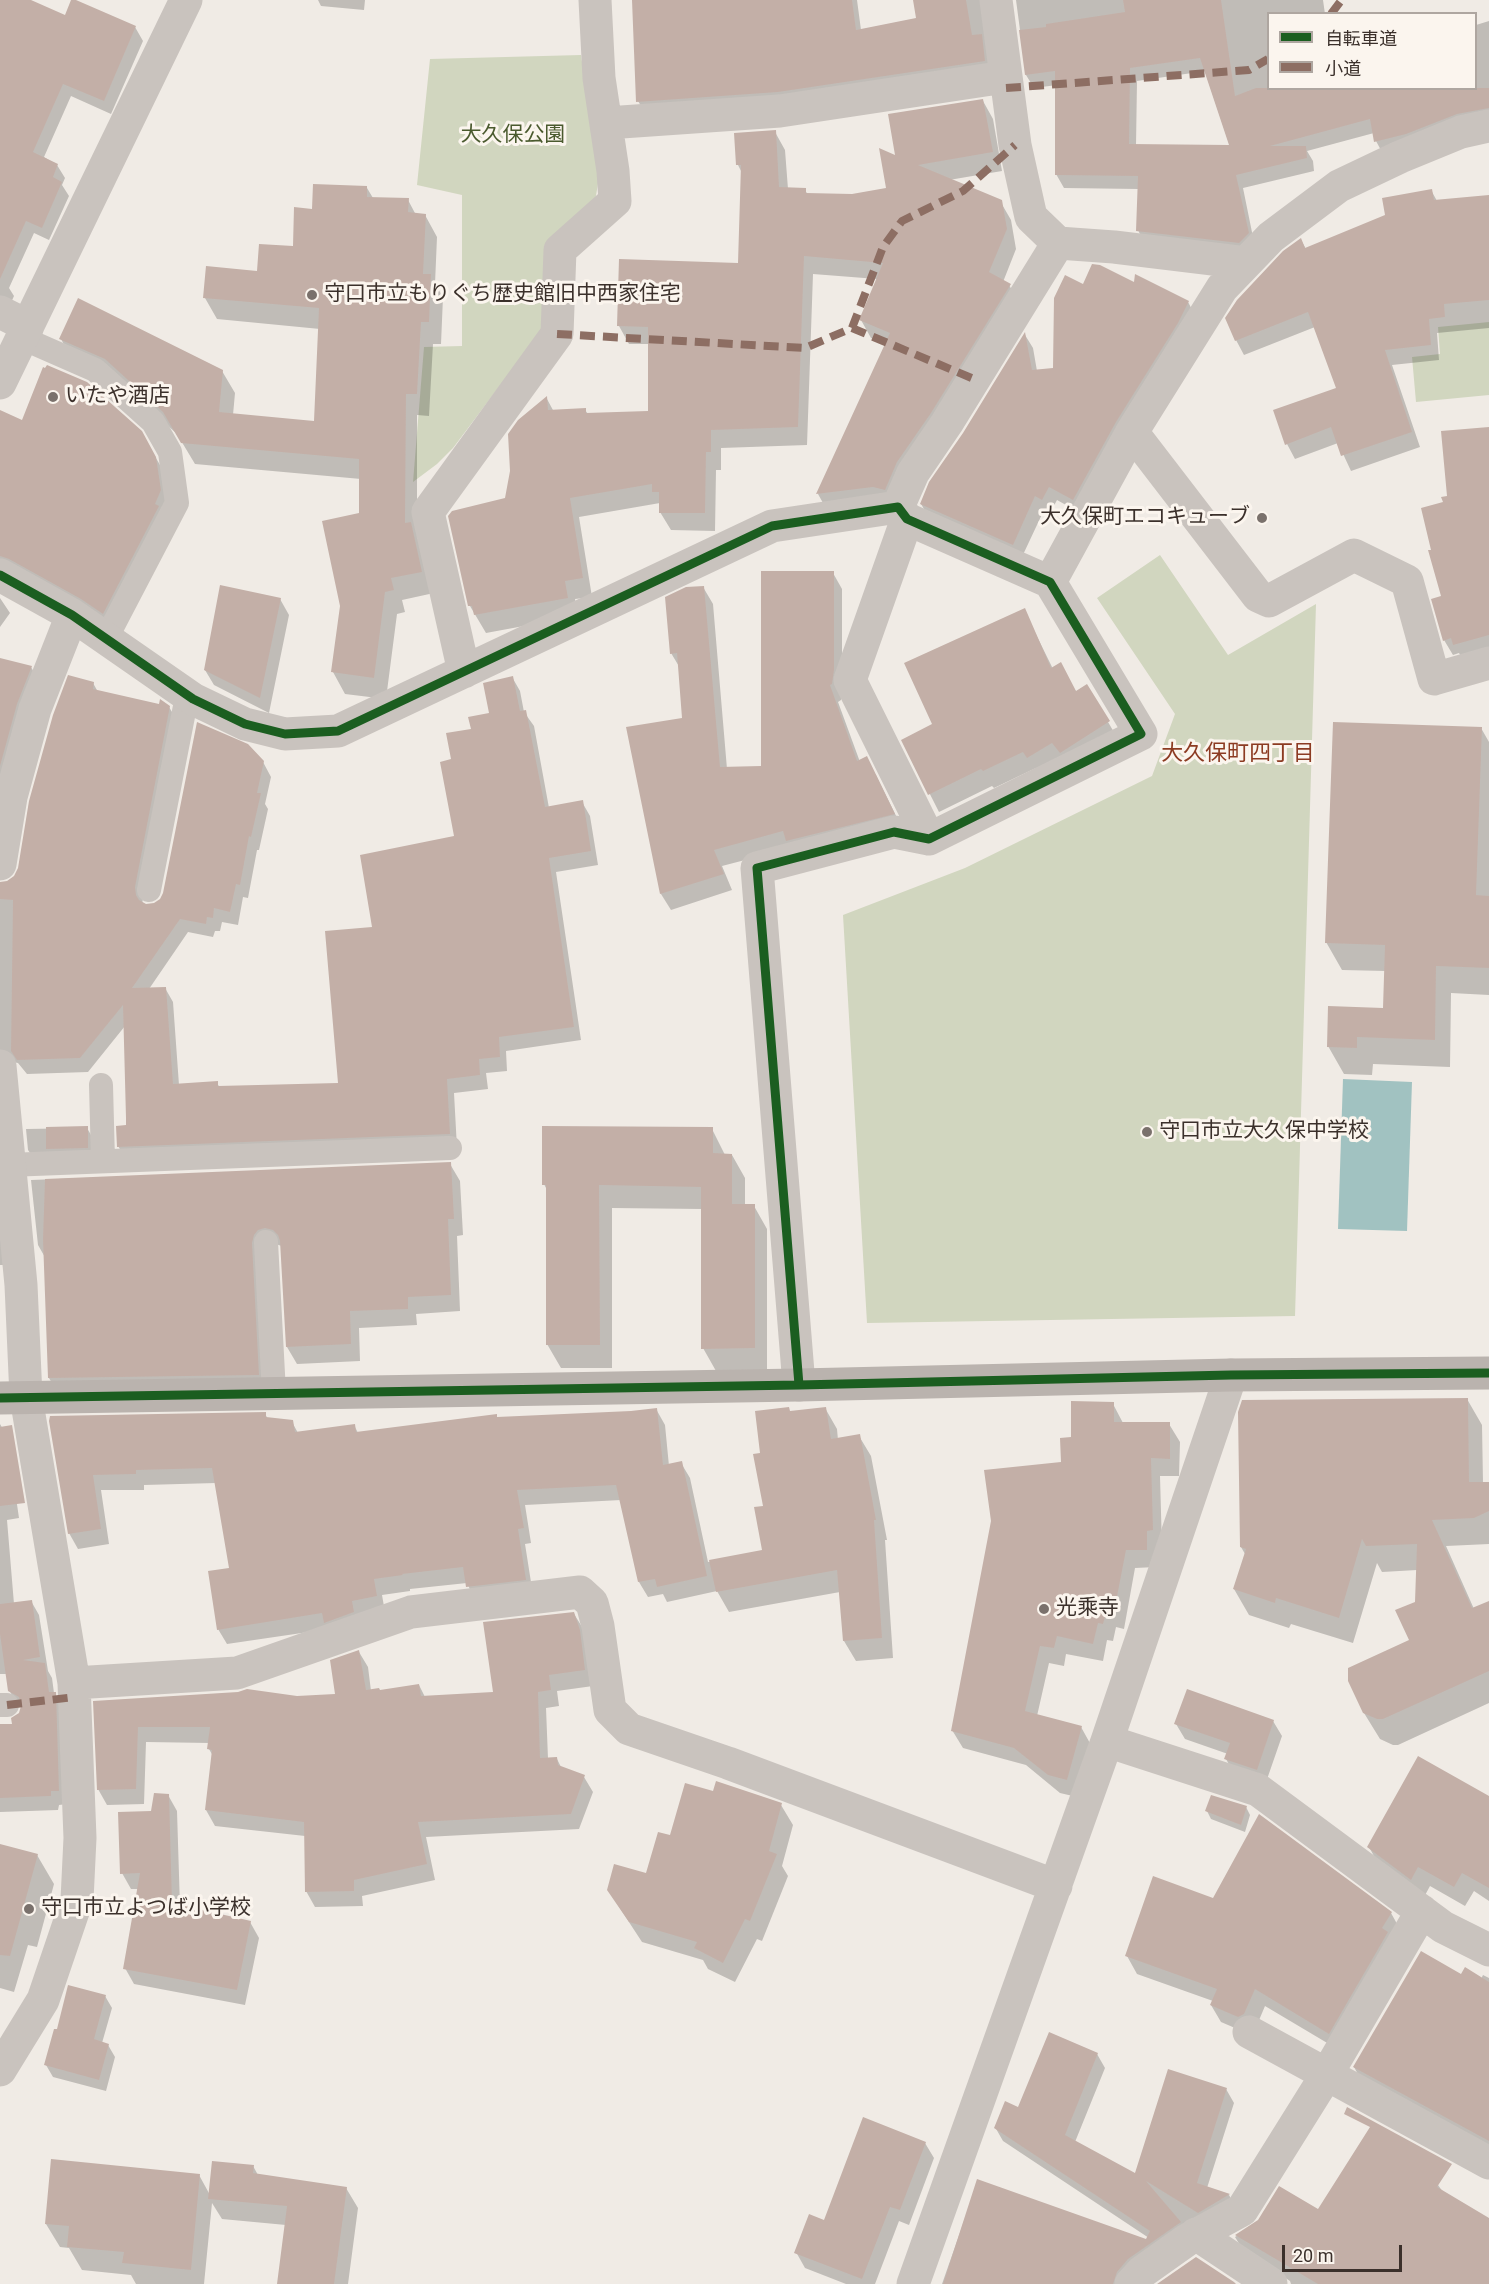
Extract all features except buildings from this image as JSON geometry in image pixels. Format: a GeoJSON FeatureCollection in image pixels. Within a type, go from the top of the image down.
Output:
{"type":"FeatureCollection","features":[{"type":"Feature","properties":{"kind":"street"},"geometry":{"type":"LineString","coordinates":[[0,383],[16,325],[186,0]]}},
{"type":"Feature","properties":{"kind":"street"},"geometry":{"type":"LineString","coordinates":[[464,672],[428,512],[557,334],[560,250],[615,201],[614,171],[599,78],[595,0]]}},
{"type":"Feature","properties":{"kind":"street"},"geometry":{"type":"LineString","coordinates":[[1003,1],[1005,77],[1015,145],[1031,217],[1058,243],[1114,247],[1246,263]]}},
{"type":"Feature","properties":{"kind":"street"},"geometry":{"type":"LineString","coordinates":[[607,123],[780,111],[1005,77]]}},
{"type":"Feature","properties":{"kind":"street"},"geometry":{"type":"LineString","coordinates":[[1050,582],[1132,432],[1222,288],[1271,237],[1340,186],[1400,157],[1461,132],[1489,126]]}},
{"type":"Feature","properties":{"kind":"street"},"geometry":{"type":"LineString","coordinates":[[929,838],[850,680],[903,513],[913,473],[947,423],[1058,243]]}},
{"type":"Feature","properties":{"kind":"street"},"geometry":{"type":"LineString","coordinates":[[1132,432],[1258,596],[1269,601],[1354,555],[1407,581],[1434,679],[1489,663]]}},
{"type":"Feature","properties":{"kind":"street"},"geometry":{"type":"LineString","coordinates":[[0,575],[72,615],[187,696],[244,724],[285,734],[338,731],[772,526],[903,513],[1050,582],[1141,734],[929,838],[894,832],[757,868],[799,1385]]}},
{"type":"Feature","properties":{"kind":"street"},"geometry":{"type":"LineString","coordinates":[[0,864],[11,797],[35,709],[72,615]]}},
{"type":"Feature","properties":{"kind":"street"},"geometry":{"type":"LineString","coordinates":[[0,1066],[5,1151],[21,1285],[13,1397],[74,1683],[80,1838],[77,1900],[43,2000],[0,2070]]}},
{"type":"Feature","properties":{"kind":"street"},"geometry":{"type":"LineString","coordinates":[[13,1397],[799,1385],[1231,1375],[1489,1373]]}},
{"type":"Feature","properties":{"kind":"street"},"geometry":{"type":"LineString","coordinates":[[913,2284],[1107,1741],[1231,1375]]}},
{"type":"Feature","properties":{"kind":"street"},"geometry":{"type":"LineString","coordinates":[[74,1683],[237,1674],[411,1612],[580,1592],[592,1603],[598,1626],[610,1710],[629,1729],[1056,1886]]}},
{"type":"Feature","properties":{"kind":"street"},"geometry":{"type":"LineString","coordinates":[[1107,1741],[1258,1790],[1443,1927],[1489,1950]]}},
{"type":"Feature","properties":{"kind":"street"},"geometry":{"type":"LineString","coordinates":[[1131,2284],[1142,2272],[1196,2234],[1242,2210],[1327,2074],[1422,1911]]}},
{"type":"Feature","properties":{"kind":"street"},"geometry":{"type":"LineString","coordinates":[[1249,2032],[1489,2163]]}},
{"type":"Feature","properties":{"kind":"street"},"geometry":{"type":"LineString","coordinates":[[1196,2234],[1271,2284]]}},
{"type":"Feature","properties":{"kind":"lane"},"geometry":{"type":"LineString","coordinates":[[16,325],[95,370],[153,422],[170,452],[177,503],[106,639]]}},
{"type":"Feature","properties":{"kind":"lane"},"geometry":{"type":"LineString","coordinates":[[148,890],[187,696]]}},
{"type":"Feature","properties":{"kind":"lane"},"geometry":{"type":"LineString","coordinates":[[101,1085],[103,1161]]}},
{"type":"Feature","properties":{"kind":"lane"},"geometry":{"type":"LineString","coordinates":[[5,1151],[103,1161],[450,1148]]}},
{"type":"Feature","properties":{"kind":"lane"},"geometry":{"type":"LineString","coordinates":[[266,1242],[274,1393]]}},
{"type":"Feature","properties":{"kind":"green space","name":"大久保公園"},"geometry":{"type":"Polygon","coordinates":[[[581,55],[599,178],[594,207],[544,246],[544,327],[453,448],[437,464],[413,482],[424,347],[462,346],[462,195],[417,185],[430,59],[581,55]]]}},
{"type":"Feature","properties":{"kind":"green space"},"geometry":{"type":"Polygon","coordinates":[[[1489,322],[1489,395],[1416,402],[1412,357],[1440,354],[1438,327],[1489,322]]]}},
{"type":"Feature","properties":{"kind":"green space"},"geometry":{"type":"Polygon","coordinates":[[[1160,555],[1228,655],[1316,604],[1295,1316],[867,1323],[843,915],[965,868],[1152,776],[1175,714],[1097,598],[1160,555]]]}},
{"type":"Feature","properties":{"kind":"water"},"geometry":{"type":"Polygon","coordinates":[[[1343,1079],[1412,1082],[1407,1231],[1338,1229],[1343,1079]]]}},
{"type":"Feature","properties":{"kind":"marked path"},"geometry":{"type":"LineString","coordinates":[[1332,12],[1340,2]]}},
{"type":"Feature","properties":{"kind":"marked path"},"geometry":{"type":"LineString","coordinates":[[1006,88],[1249,70],[1267,60]]}},
{"type":"Feature","properties":{"kind":"marked path"},"geometry":{"type":"LineString","coordinates":[[852,328],[883,247],[902,221],[963,191],[1015,145]]}},
{"type":"Feature","properties":{"kind":"marked path"},"geometry":{"type":"LineString","coordinates":[[557,334],[805,348],[852,328],[974,379]]}},
{"type":"Feature","properties":{"kind":"marked path"},"geometry":{"type":"LineString","coordinates":[[7,1705],[75,1697]]}},
{"type":"Feature","properties":{"kind":"cycle path"},"geometry":{"type":"LineString","coordinates":[[0,575],[72,615],[193,699],[245,724],[285,734],[338,731],[772,526],[898,507],[907,519],[1050,582],[1141,734],[929,839],[894,832],[757,868],[799,1385]]}},
{"type":"Feature","properties":{"kind":"cycle path"},"geometry":{"type":"LineString","coordinates":[[0,1398],[799,1385],[1231,1375],[1489,1373]]}},
{"type":"Feature","properties":{"kind":"place","name":"守口市立もりぐち歴史館旧中西家住宅"},"geometry":{"type":"Point","coordinates":[312,295]}},
{"type":"Feature","properties":{"kind":"place","name":"いたや酒店"},"geometry":{"type":"Point","coordinates":[53,397]}},
{"type":"Feature","properties":{"kind":"place","name":"大久保町エコキューブ"},"geometry":{"type":"Point","coordinates":[1262,518]}},
{"type":"Feature","properties":{"kind":"place","name":"守口市立大久保中学校"},"geometry":{"type":"Point","coordinates":[1147,1132]}},
{"type":"Feature","properties":{"kind":"place","name":"光乘寺"},"geometry":{"type":"Point","coordinates":[1044,1609]}},
{"type":"Feature","properties":{"kind":"place","name":"守口市立よつば小学校"},"geometry":{"type":"Point","coordinates":[29,1909]}},
{"type":"Feature","properties":{"kind":"district","name":"大久保町四丁目"},"geometry":{"type":"Point","coordinates":[1238,754]}}]}
